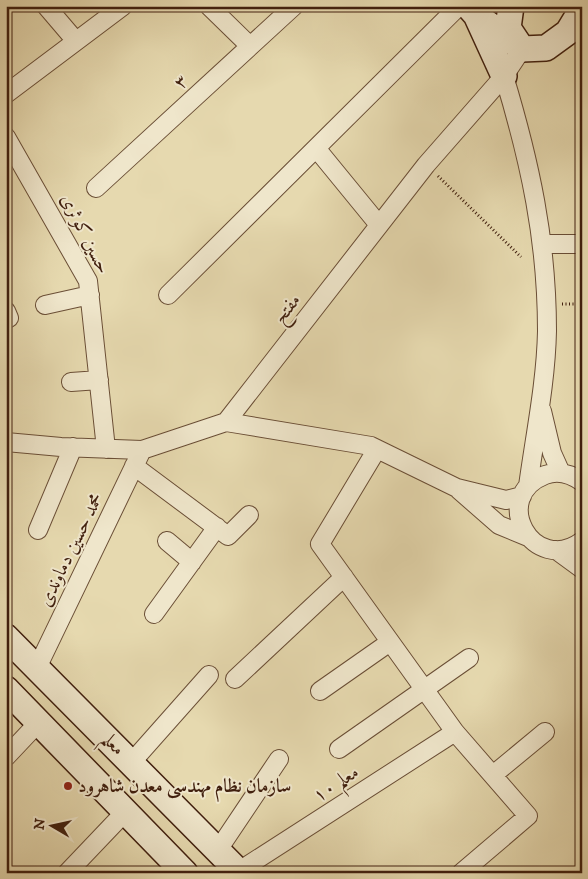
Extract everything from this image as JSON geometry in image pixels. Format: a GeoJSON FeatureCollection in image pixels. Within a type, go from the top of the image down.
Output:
{"type":"FeatureCollection","features":[{"type":"Feature","properties":{"kind":"main road"},"geometry":{"type":"LineString","coordinates":[[511,6],[508,28],[522,49]]}},
{"type":"Feature","properties":{"kind":"main road"},"geometry":{"type":"LineString","coordinates":[[468,9],[522,49],[546,48],[575,33],[582,9]]}},
{"type":"Feature","properties":{"kind":"main road"},"geometry":{"type":"LineString","coordinates":[[468,9],[504,76]]}},
{"type":"Feature","properties":{"kind":"main road","name":"معلم"},"geometry":{"type":"LineString","coordinates":[[6,637],[239,872]]}},
{"type":"Feature","properties":{"kind":"main road","name":"معلم"},"geometry":{"type":"LineString","coordinates":[[6,689],[185,873]]}},
{"type":"Feature","properties":{"kind":"street"},"geometry":{"type":"LineString","coordinates":[[46,6],[75,40]]}},
{"type":"Feature","properties":{"kind":"street"},"geometry":{"type":"LineString","coordinates":[[6,94],[75,40],[123,6]]}},
{"type":"Feature","properties":{"kind":"street"},"geometry":{"type":"LineString","coordinates":[[209,6],[250,46]]}},
{"type":"Feature","properties":{"kind":"street","name":"۳"},"geometry":{"type":"LineString","coordinates":[[96,188],[294,6]]}},
{"type":"Feature","properties":{"kind":"street"},"geometry":{"type":"LineString","coordinates":[[168,295],[316,148],[468,9]]}},
{"type":"Feature","properties":{"kind":"street","name":"مفتح"},"geometry":{"type":"LineString","coordinates":[[226,422],[426,165],[504,76],[522,49]]}},
{"type":"Feature","properties":{"kind":"street"},"geometry":{"type":"LineString","coordinates":[[504,76],[533,179],[542,244],[547,332],[540,401],[525,491],[518,507],[519,518],[528,537]]}},
{"type":"Feature","properties":{"kind":"street","name":"حسین کوثری"},"geometry":{"type":"LineString","coordinates":[[9,148],[88,281],[106,448]]}},
{"type":"Feature","properties":{"kind":"street"},"geometry":{"type":"LineString","coordinates":[[316,148],[379,225]]}},
{"type":"Feature","properties":{"kind":"street"},"geometry":{"type":"LineString","coordinates":[[542,244],[582,244]]}},
{"type":"Feature","properties":{"kind":"street"},"geometry":{"type":"LineString","coordinates":[[44,305],[90,294]]}},
{"type":"Feature","properties":{"kind":"street"},"geometry":{"type":"LineString","coordinates":[[71,382],[99,380]]}},
{"type":"Feature","properties":{"kind":"street"},"geometry":{"type":"LineString","coordinates":[[540,401],[552,453],[561,473]]}},
{"type":"Feature","properties":{"kind":"street"},"geometry":{"type":"LineString","coordinates":[[6,442],[73,448],[142,450],[226,422],[370,446],[457,488],[506,500],[525,491],[538,478],[549,474],[561,473],[574,476],[582,482]]}},
{"type":"Feature","properties":{"kind":"street"},"geometry":{"type":"LineString","coordinates":[[38,530],[73,448]]}},
{"type":"Feature","properties":{"kind":"street"},"geometry":{"type":"LineString","coordinates":[[376,449],[320,544],[455,732],[528,816],[462,873]]}},
{"type":"Feature","properties":{"kind":"street","name":"محمد حسین دماوندی"},"geometry":{"type":"LineString","coordinates":[[37,668],[142,450]]}},
{"type":"Feature","properties":{"kind":"street"},"geometry":{"type":"LineString","coordinates":[[134,466],[228,536],[249,515]]}},
{"type":"Feature","properties":{"kind":"street"},"geometry":{"type":"LineString","coordinates":[[457,488],[499,525],[528,537],[536,544],[556,550],[582,569]]}},
{"type":"Feature","properties":{"kind":"street"},"geometry":{"type":"LineString","coordinates":[[154,614],[217,527]]}},
{"type":"Feature","properties":{"kind":"street"},"geometry":{"type":"LineString","coordinates":[[167,541],[192,562]]}},
{"type":"Feature","properties":{"kind":"street"},"geometry":{"type":"LineString","coordinates":[[556,550],[569,548],[582,541]]}},
{"type":"Feature","properties":{"kind":"street"},"geometry":{"type":"LineString","coordinates":[[236,679],[344,577]]}},
{"type":"Feature","properties":{"kind":"street"},"geometry":{"type":"LineString","coordinates":[[320,691],[390,642]]}},
{"type":"Feature","properties":{"kind":"street"},"geometry":{"type":"LineString","coordinates":[[339,749],[469,658]]}},
{"type":"Feature","properties":{"kind":"street"},"geometry":{"type":"LineString","coordinates":[[131,763],[209,675]]}},
{"type":"Feature","properties":{"kind":"street"},"geometry":{"type":"LineString","coordinates":[[6,757],[39,722]]}},
{"type":"Feature","properties":{"kind":"street","name":"معلم ۱۰"},"geometry":{"type":"LineString","coordinates":[[239,872],[455,732]]}},
{"type":"Feature","properties":{"kind":"street"},"geometry":{"type":"LineString","coordinates":[[492,775],[545,732]]}},
{"type":"Feature","properties":{"kind":"street"},"geometry":{"type":"LineString","coordinates":[[218,850],[279,759]]}},
{"type":"Feature","properties":{"kind":"street"},"geometry":{"type":"LineString","coordinates":[[67,873],[126,811]]}},
{"type":"Feature","properties":{"kind":"path"},"geometry":{"type":"LineString","coordinates":[[426,165],[521,258]]}},
{"type":"Feature","properties":{"kind":"place","name":"سازمان نظام مهندسی معدن شاهرود"},"geometry":{"type":"Point","coordinates":[68,786]}}]}
